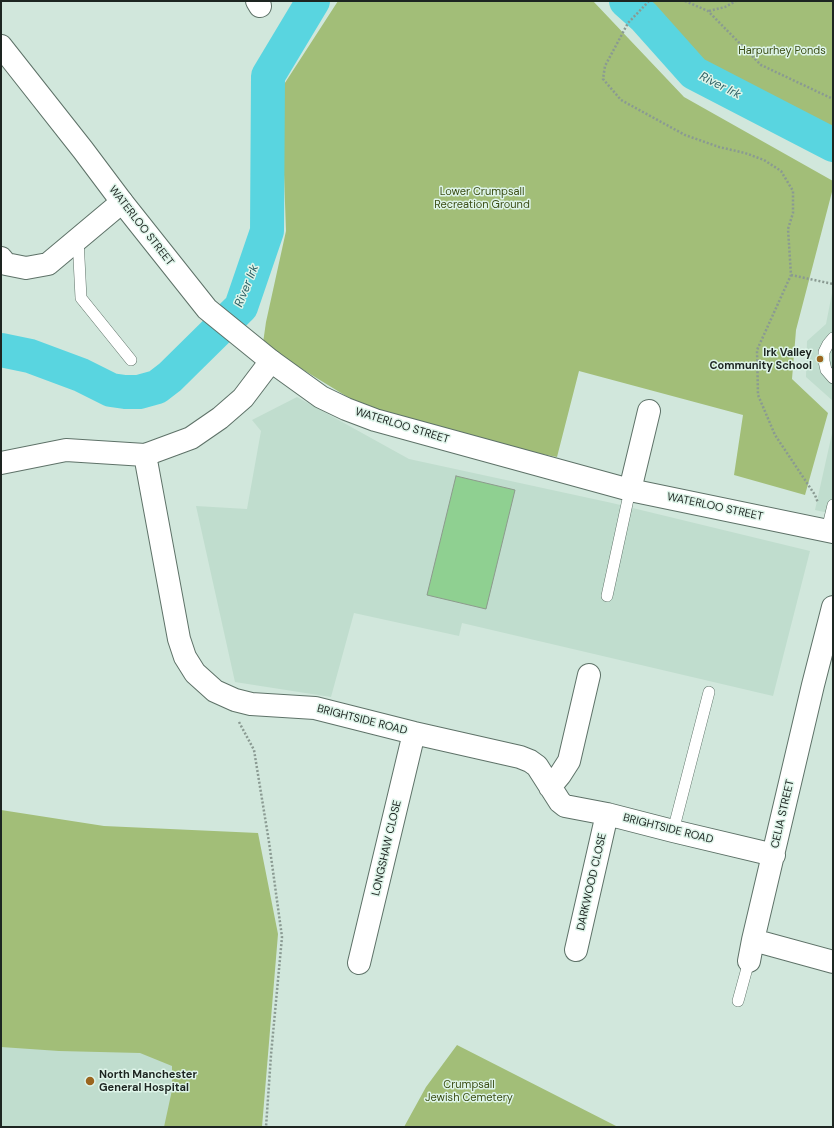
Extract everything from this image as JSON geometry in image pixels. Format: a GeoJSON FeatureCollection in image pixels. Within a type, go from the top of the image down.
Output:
{"type":"FeatureCollection","features":[{"type":"Feature","properties":{"kind":"street","name":"WATERLOO STREET"},"geometry":{"type":"LineString","coordinates":[[1,46],[207,309],[271,361],[321,397],[346,409],[375,420],[630,490],[830,531]]}},
{"type":"Feature","properties":{"kind":"street"},"geometry":{"type":"LineString","coordinates":[[3,265],[26,268],[48,264],[122,202]]}},
{"type":"Feature","properties":{"kind":"street"},"geometry":{"type":"LineString","coordinates":[[1,463],[66,450],[145,455],[192,438],[220,418],[243,398],[271,361]]}},
{"type":"Feature","properties":{"kind":"street"},"geometry":{"type":"LineString","coordinates":[[630,490],[649,411]]}},
{"type":"Feature","properties":{"kind":"street","name":"BRIGHTSIDE ROAD"},"geometry":{"type":"LineString","coordinates":[[145,455],[179,639],[185,657],[195,673],[215,691],[236,700],[258,705],[315,708],[530,761],[537,766],[560,802],[565,806],[607,814],[774,855]]}},
{"type":"Feature","properties":{"kind":"street","name":"CELIA STREET"},"geometry":{"type":"LineString","coordinates":[[751,951],[813,685],[833,607]]}},
{"type":"Feature","properties":{"kind":"street"},"geometry":{"type":"LineString","coordinates":[[550,787],[569,761],[589,675]]}},
{"type":"Feature","properties":{"kind":"street","name":"LONGSHAW CLOSE"},"geometry":{"type":"LineString","coordinates":[[359,963],[414,733]]}},
{"type":"Feature","properties":{"kind":"street","name":"DARKWOOD CLOSE"},"geometry":{"type":"LineString","coordinates":[[576,950],[607,814]]}},
{"type":"Feature","properties":{"kind":"street"},"geometry":{"type":"LineString","coordinates":[[751,951],[833,962]]}},
{"type":"Feature","properties":{"kind":"lane"},"geometry":{"type":"LineString","coordinates":[[78,239],[81,298],[131,360]]}},
{"type":"Feature","properties":{"kind":"lane"},"geometry":{"type":"LineString","coordinates":[[833,338],[824,352],[824,361],[826,370],[833,378]]}},
{"type":"Feature","properties":{"kind":"lane"},"geometry":{"type":"LineString","coordinates":[[606,596],[630,490]]}},
{"type":"Feature","properties":{"kind":"lane"},"geometry":{"type":"LineString","coordinates":[[830,531],[833,505]]}},
{"type":"Feature","properties":{"kind":"lane"},"geometry":{"type":"LineString","coordinates":[[673,831],[709,692]]}},
{"type":"Feature","properties":{"kind":"lane"},"geometry":{"type":"LineString","coordinates":[[738,1001],[751,951]]}},
{"type":"Feature","properties":{"kind":"path"},"geometry":{"type":"LineString","coordinates":[[648,1],[628,23],[605,66],[603,79],[621,100],[685,135],[719,148],[744,153],[764,160],[781,171],[793,190],[793,213],[788,229],[791,276],[757,350],[758,395],[775,435],[815,495],[830,531]]}},
{"type":"Feature","properties":{"kind":"path"},"geometry":{"type":"LineString","coordinates":[[685,1],[708,11],[761,65],[833,99]]}},
{"type":"Feature","properties":{"kind":"path"},"geometry":{"type":"LineString","coordinates":[[708,11],[725,7],[736,1]]}},
{"type":"Feature","properties":{"kind":"path"},"geometry":{"type":"LineString","coordinates":[[791,276],[833,284]]}},
{"type":"Feature","properties":{"kind":"path"},"geometry":{"type":"LineString","coordinates":[[236,700],[234,714],[254,750],[269,842],[282,937],[266,1127]]}},
{"type":"Feature","properties":{"kind":"shaded area","name":"Irk Valley Community School"},"geometry":{"type":"Polygon","coordinates":[[[833,288],[833,401],[806,377],[807,341],[826,324],[833,288]]]}},
{"type":"Feature","properties":{"kind":"shaded area"},"geometry":{"type":"Polygon","coordinates":[[[297,397],[409,459],[612,503],[810,551],[773,696],[462,623],[459,636],[354,613],[331,697],[235,682],[196,506],[247,509],[261,431],[252,420],[297,397]]]}},
{"type":"Feature","properties":{"kind":"shaded area"},"geometry":{"type":"Polygon","coordinates":[[[833,429],[833,514],[815,510],[833,429]]]}},
{"type":"Feature","properties":{"kind":"shaded area","name":"North Manchester General Hospital"},"geometry":{"type":"Polygon","coordinates":[[[1,979],[178,1035],[179,1127],[1,1127],[1,979]]]}},
{"type":"Feature","properties":{"kind":"green space","name":"Lower Crumpsall Recreation Ground"},"geometry":{"type":"Polygon","coordinates":[[[338,1],[593,1],[684,97],[833,181],[833,188],[796,330],[792,379],[828,413],[805,495],[734,475],[743,415],[579,371],[557,457],[506,447],[372,412],[284,358],[263,343],[266,322],[286,231],[281,89],[338,1]]]}},
{"type":"Feature","properties":{"kind":"green space","name":"Harpurhey Ponds"},"geometry":{"type":"Polygon","coordinates":[[[640,1],[833,1],[833,131],[701,66],[640,1]]]}},
{"type":"Feature","properties":{"kind":"green space"},"geometry":{"type":"Polygon","coordinates":[[[1,810],[104,826],[258,833],[278,934],[262,1127],[164,1127],[172,1090],[172,1066],[140,1053],[59,1051],[1,1047],[1,810]]]}},
{"type":"Feature","properties":{"kind":"green space","name":"Crumpsall Jewish Cemetery"},"geometry":{"type":"Polygon","coordinates":[[[457,1045],[618,1127],[404,1127],[426,1087],[457,1045]]]}},
{"type":"Feature","properties":{"kind":"building"},"geometry":{"type":"Polygon","coordinates":[[[456,476],[515,490],[486,609],[427,595],[456,476]]]}},
{"type":"Feature","properties":{"kind":"waterway","name":"River Irk"},"geometry":{"type":"LineString","coordinates":[[1,350],[30,356],[81,375],[111,390],[139,392],[157,387],[170,377],[241,307],[267,231],[268,76],[313,1]]}},
{"type":"Feature","properties":{"kind":"waterway","name":"River Irk"},"geometry":{"type":"LineString","coordinates":[[626,1],[644,17],[694,73],[833,145]]}},
{"type":"Feature","properties":{"kind":"place","name":"Irk Valley Community School"},"geometry":{"type":"Point","coordinates":[820,359]}},
{"type":"Feature","properties":{"kind":"place","name":"North Manchester General Hospital"},"geometry":{"type":"Point","coordinates":[90,1081]}}]}
